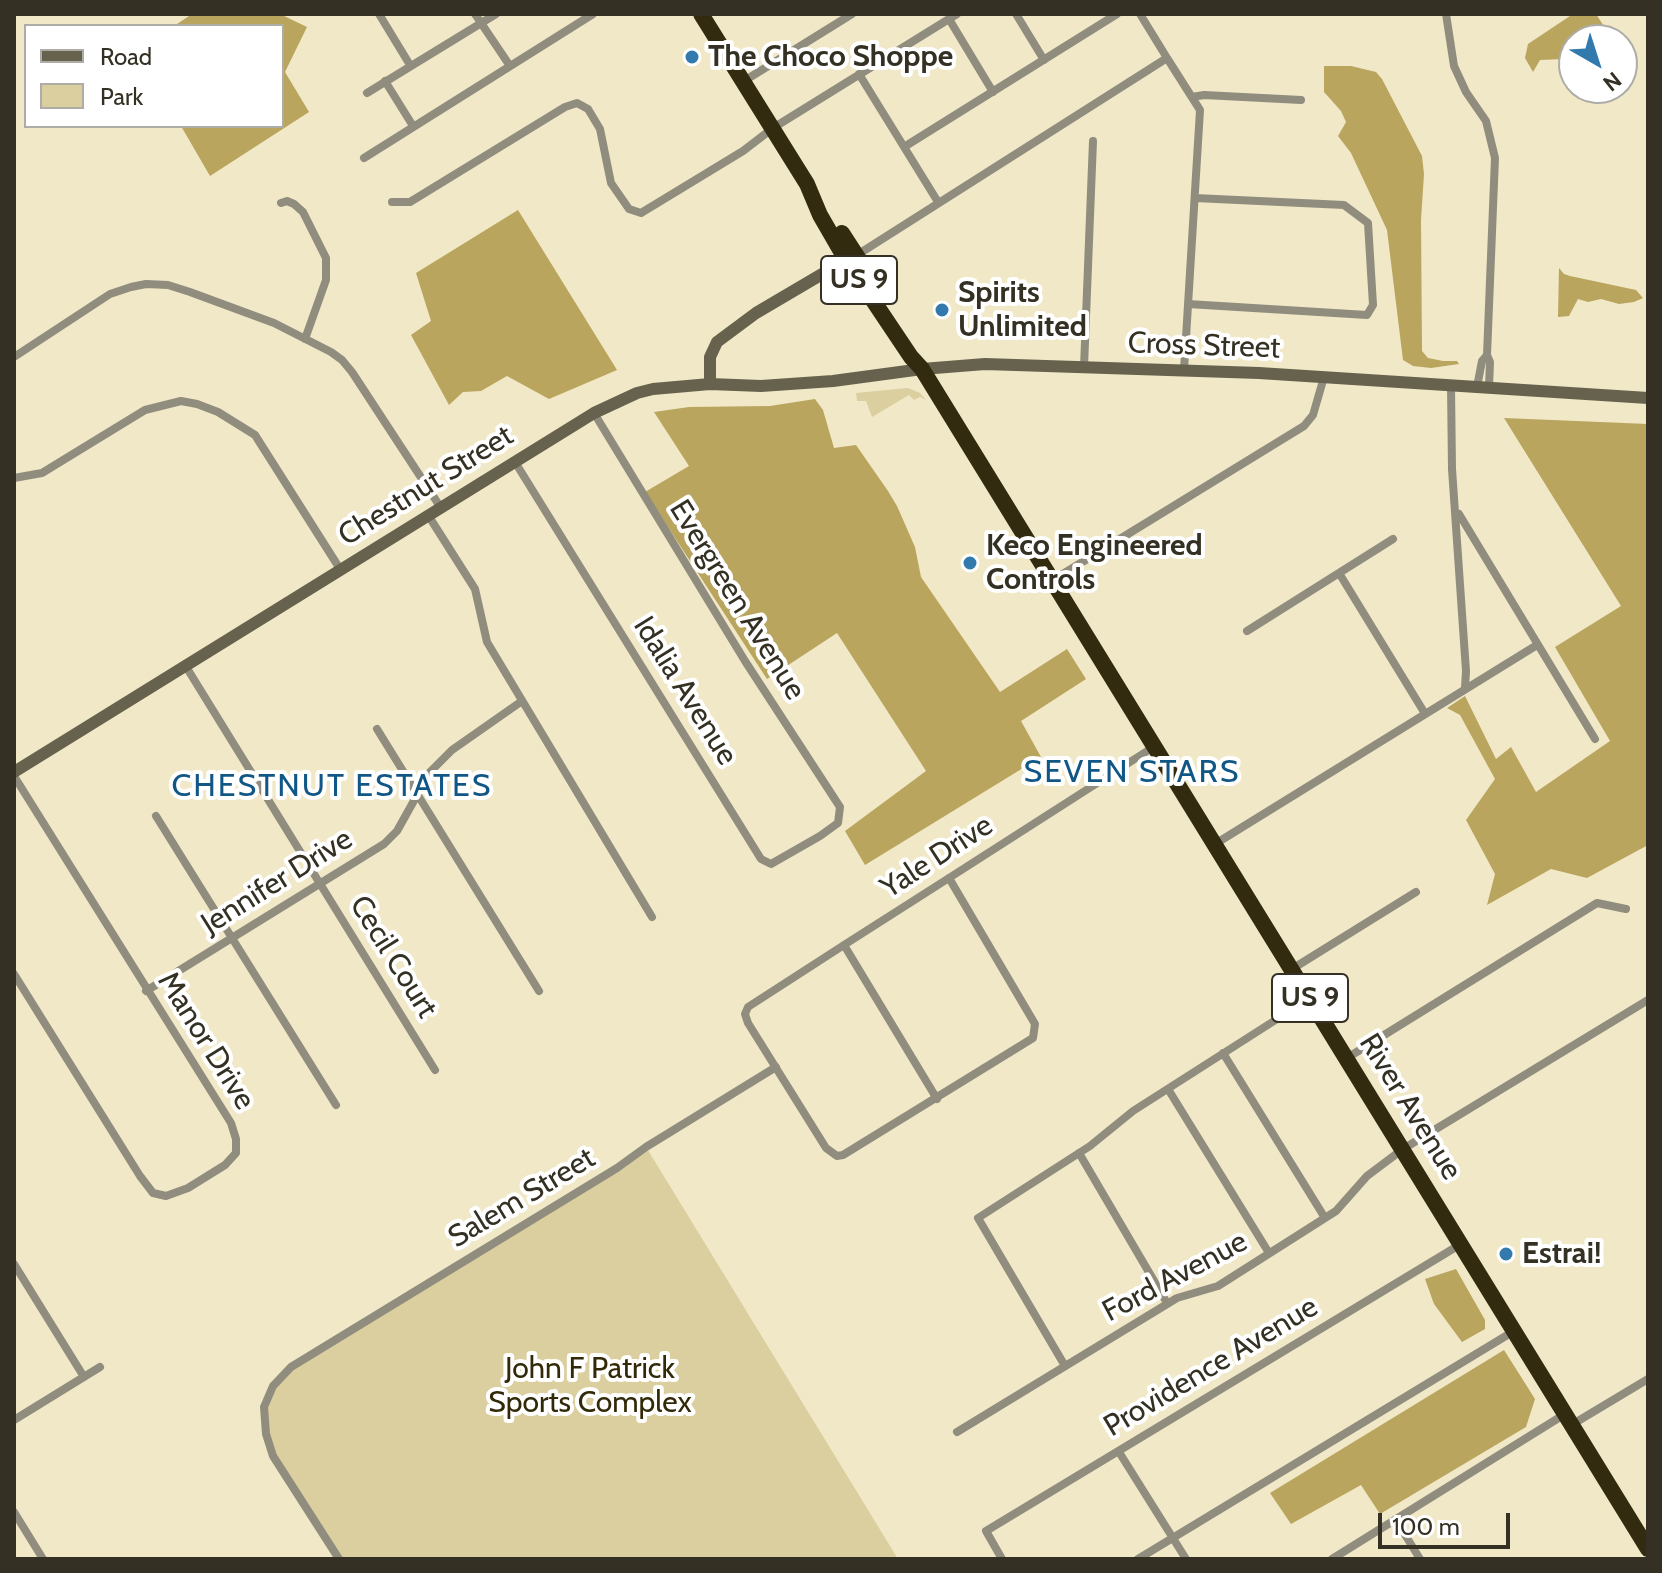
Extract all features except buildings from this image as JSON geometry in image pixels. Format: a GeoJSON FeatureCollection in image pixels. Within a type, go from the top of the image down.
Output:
{"type":"FeatureCollection","features":[{"type":"Feature","properties":{"kind":"highway","name":"River Avenue"},"geometry":{"type":"LineString","coordinates":[[701,14],[851,258],[918,355],[922,369],[1648,1549]]}},
{"type":"Feature","properties":{"kind":"street"},"geometry":{"type":"LineString","coordinates":[[379,14],[410,65]]}},
{"type":"Feature","properties":{"kind":"street"},"geometry":{"type":"LineString","coordinates":[[475,14],[510,66]]}},
{"type":"Feature","properties":{"kind":"street"},"geometry":{"type":"LineString","coordinates":[[367,93],[496,14]]}},
{"type":"Feature","properties":{"kind":"street"},"geometry":{"type":"LineString","coordinates":[[364,158],[593,14]]}},
{"type":"Feature","properties":{"kind":"street"},"geometry":{"type":"LineString","coordinates":[[744,81],[852,14]]}},
{"type":"Feature","properties":{"kind":"street"},"geometry":{"type":"LineString","coordinates":[[1016,14],[1044,60]]}},
{"type":"Feature","properties":{"kind":"street"},"geometry":{"type":"LineString","coordinates":[[904,147],[1117,14]]}},
{"type":"Feature","properties":{"kind":"street"},"geometry":{"type":"LineString","coordinates":[[1140,14],[1200,110],[1184,370]]}},
{"type":"Feature","properties":{"kind":"street"},"geometry":{"type":"LineString","coordinates":[[1446,14],[1454,66],[1466,92],[1486,121],[1495,158],[1487,355],[1490,362],[1483,387]]}},
{"type":"Feature","properties":{"kind":"street"},"geometry":{"type":"LineString","coordinates":[[392,202],[410,202],[571,104],[588,109],[600,129],[608,176],[624,205],[635,213],[647,210],[953,16],[993,92]]}},
{"type":"Feature","properties":{"kind":"street"},"geometry":{"type":"LineString","coordinates":[[710,384],[710,357],[717,342],[729,331],[851,258],[1167,58]]}},
{"type":"Feature","properties":{"kind":"street"},"geometry":{"type":"LineString","coordinates":[[859,74],[938,202]]}},
{"type":"Feature","properties":{"kind":"street"},"geometry":{"type":"LineString","coordinates":[[385,81],[413,126]]}},
{"type":"Feature","properties":{"kind":"street"},"geometry":{"type":"LineString","coordinates":[[1192,97],[1301,100]]}},
{"type":"Feature","properties":{"kind":"street"},"geometry":{"type":"LineString","coordinates":[[1084,367],[1093,141]]}},
{"type":"Feature","properties":{"kind":"street"},"geometry":{"type":"LineString","coordinates":[[1188,304],[1367,315],[1373,305],[1368,223],[1344,205],[1195,198]]}},
{"type":"Feature","properties":{"kind":"street"},"geometry":{"type":"LineString","coordinates":[[281,203],[294,204],[303,212],[326,258],[326,280],[305,339]]}},
{"type":"Feature","properties":{"kind":"street"},"geometry":{"type":"LineString","coordinates":[[14,357],[110,294],[146,284],[168,285],[190,292],[274,323],[331,352],[352,372],[441,508]]}},
{"type":"Feature","properties":{"kind":"street","name":"Cross Street"},"geometry":{"type":"LineString","coordinates":[[710,384],[761,386],[833,381],[985,364],[1324,377],[1648,398]]}},
{"type":"Feature","properties":{"kind":"street"},"geometry":{"type":"LineString","coordinates":[[1053,580],[1304,426],[1313,415],[1324,377]]}},
{"type":"Feature","properties":{"kind":"street","name":"Chestnut Street"},"geometry":{"type":"LineString","coordinates":[[14,774],[594,413],[653,389],[710,384]]}},
{"type":"Feature","properties":{"kind":"street"},"geometry":{"type":"LineString","coordinates":[[1451,386],[1452,469],[1465,688]]}},
{"type":"Feature","properties":{"kind":"street"},"geometry":{"type":"LineString","coordinates":[[14,478],[42,473],[145,410],[181,401],[197,404],[218,412],[255,435],[340,569]]}},
{"type":"Feature","properties":{"kind":"street","name":"Evergreen Avenue"},"geometry":{"type":"LineString","coordinates":[[594,413],[840,811]]}},
{"type":"Feature","properties":{"kind":"street","name":"Idalia Avenue"},"geometry":{"type":"LineString","coordinates":[[515,462],[761,859],[771,864],[820,836],[838,823],[840,811]]}},
{"type":"Feature","properties":{"kind":"street"},"geometry":{"type":"LineString","coordinates":[[1456,509],[1595,739]]}},
{"type":"Feature","properties":{"kind":"street"},"geometry":{"type":"LineString","coordinates":[[428,515],[475,589],[487,642],[652,917]]}},
{"type":"Feature","properties":{"kind":"street"},"geometry":{"type":"LineString","coordinates":[[1247,631],[1393,539]]}},
{"type":"Feature","properties":{"kind":"street"},"geometry":{"type":"LineString","coordinates":[[1339,573],[1424,712]]}},
{"type":"Feature","properties":{"kind":"street"},"geometry":{"type":"LineString","coordinates":[[1215,844],[1424,712],[1537,645]]}},
{"type":"Feature","properties":{"kind":"street","name":"Cecil Court"},"geometry":{"type":"LineString","coordinates":[[185,665],[435,1070]]}},
{"type":"Feature","properties":{"kind":"street","name":"Jennifer Drive"},"geometry":{"type":"LineString","coordinates":[[146,991],[384,844],[397,831],[430,772],[452,750],[522,701]]}},
{"type":"Feature","properties":{"kind":"street"},"geometry":{"type":"LineString","coordinates":[[377,729],[539,991]]}},
{"type":"Feature","properties":{"kind":"street","name":"Yale Drive"},"geometry":{"type":"LineString","coordinates":[[776,1067],[748,1023],[747,1010],[1155,746]]}},
{"type":"Feature","properties":{"kind":"street","name":"Manor Drive"},"geometry":{"type":"LineString","coordinates":[[14,774],[146,991],[231,1123],[236,1153],[225,1165],[188,1188],[166,1196],[153,1193],[14,974]]}},
{"type":"Feature","properties":{"kind":"street"},"geometry":{"type":"LineString","coordinates":[[156,816],[336,1105]]}},
{"type":"Feature","properties":{"kind":"street"},"geometry":{"type":"LineString","coordinates":[[776,1067],[832,1154],[843,1155],[1033,1038],[1035,1024],[949,878]]}},
{"type":"Feature","properties":{"kind":"street"},"geometry":{"type":"LineString","coordinates":[[1292,969],[1416,892]]}},
{"type":"Feature","properties":{"kind":"street"},"geometry":{"type":"LineString","coordinates":[[1347,1058],[1597,903],[1626,909]]}},
{"type":"Feature","properties":{"kind":"street"},"geometry":{"type":"LineString","coordinates":[[844,945],[937,1099]]}},
{"type":"Feature","properties":{"kind":"street"},"geometry":{"type":"LineString","coordinates":[[1065,1366],[978,1218],[1079,1153],[1133,1111],[1310,998]]}},
{"type":"Feature","properties":{"kind":"street","name":"Ford Avenue"},"geometry":{"type":"LineString","coordinates":[[957,1432],[1167,1303],[1218,1286],[1336,1211],[1367,1176],[1403,1149],[1648,1000]]}},
{"type":"Feature","properties":{"kind":"street"},"geometry":{"type":"LineString","coordinates":[[1223,1053],[1325,1218]]}},
{"type":"Feature","properties":{"kind":"street","name":"Salem Street"},"geometry":{"type":"LineString","coordinates":[[339,1559],[273,1456],[266,1434],[264,1407],[273,1386],[291,1367],[776,1067]]}},
{"type":"Feature","properties":{"kind":"street"},"geometry":{"type":"LineString","coordinates":[[1168,1089],[1269,1253]]}},
{"type":"Feature","properties":{"kind":"street"},"geometry":{"type":"LineString","coordinates":[[1079,1153],[1167,1303]]}},
{"type":"Feature","properties":{"kind":"street","name":"Providence Avenue"},"geometry":{"type":"LineString","coordinates":[[1002,1559],[986,1531],[1461,1243]]}},
{"type":"Feature","properties":{"kind":"street"},"geometry":{"type":"LineString","coordinates":[[14,1264],[84,1377]]}},
{"type":"Feature","properties":{"kind":"street"},"geometry":{"type":"LineString","coordinates":[[1138,1559],[1515,1331]]}},
{"type":"Feature","properties":{"kind":"street"},"geometry":{"type":"LineString","coordinates":[[14,1420],[100,1367]]}},
{"type":"Feature","properties":{"kind":"street"},"geometry":{"type":"LineString","coordinates":[[1332,1559],[1569,1419],[1648,1379]]}},
{"type":"Feature","properties":{"kind":"street"},"geometry":{"type":"LineString","coordinates":[[1119,1452],[1186,1559]]}},
{"type":"Feature","properties":{"kind":"street"},"geometry":{"type":"LineString","coordinates":[[14,1512],[43,1559]]}},
{"type":"Feature","properties":{"kind":"street"},"geometry":{"type":"LineString","coordinates":[[1396,1520],[1420,1559]]}},
{"type":"Feature","properties":{"kind":"green space"},"geometry":{"type":"Polygon","coordinates":[[[908,388],[920,393],[926,400],[920,397],[914,400],[909,395],[872,417],[866,401],[857,401],[856,393],[908,388]]]}},
{"type":"Feature","properties":{"kind":"green space","name":"John F Patrick Sports Complex"},"geometry":{"type":"Polygon","coordinates":[[[646,1147],[898,1559],[336,1559],[273,1456],[264,1407],[273,1386],[291,1367],[646,1147]]]}},
{"type":"Feature","properties":{"kind":"shaded area"},"geometry":{"type":"Polygon","coordinates":[[[192,14],[280,14],[307,27],[285,72],[309,112],[210,176],[182,128],[284,128],[284,24],[177,24],[192,14]]]}},
{"type":"Feature","properties":{"kind":"shaded area"},"geometry":{"type":"Polygon","coordinates":[[[1573,14],[1596,14],[1603,24],[1558,24],[1573,14]]]}},
{"type":"Feature","properties":{"kind":"shaded area"},"geometry":{"type":"Polygon","coordinates":[[[1558,24],[1558,59],[1540,60],[1533,72],[1525,58],[1528,44],[1558,24]]]}},
{"type":"Feature","properties":{"kind":"shaded area"},"geometry":{"type":"Polygon","coordinates":[[[1324,66],[1351,66],[1376,72],[1422,156],[1422,351],[1428,358],[1457,361],[1459,364],[1431,368],[1413,366],[1403,360],[1387,230],[1351,153],[1338,136],[1346,122],[1341,111],[1324,92],[1324,66]]]}},
{"type":"Feature","properties":{"kind":"shaded area"},"geometry":{"type":"Polygon","coordinates":[[[518,210],[617,370],[549,399],[507,376],[481,391],[463,392],[449,405],[411,335],[431,321],[416,273],[518,210]]]}},
{"type":"Feature","properties":{"kind":"shaded area"},"geometry":{"type":"Polygon","coordinates":[[[1559,268],[1570,276],[1636,290],[1643,298],[1619,304],[1601,299],[1588,302],[1578,299],[1569,316],[1558,317],[1559,268]]]}},
{"type":"Feature","properties":{"kind":"shaded area"},"geometry":{"type":"Polygon","coordinates":[[[815,399],[823,410],[834,448],[856,445],[888,491],[915,547],[921,577],[1000,692],[1067,649],[1086,679],[1021,721],[1041,757],[865,865],[845,831],[926,771],[837,633],[767,679],[645,492],[689,466],[654,412],[689,407],[770,406],[815,399]]]}},
{"type":"Feature","properties":{"kind":"shaded area"},"geometry":{"type":"Polygon","coordinates":[[[1504,418],[1648,424],[1648,845],[1587,878],[1551,869],[1487,905],[1495,874],[1466,820],[1495,779],[1460,715],[1447,708],[1465,696],[1496,759],[1511,747],[1536,792],[1610,741],[1555,647],[1621,606],[1504,418]]]}},
{"type":"Feature","properties":{"kind":"shaded area"},"geometry":{"type":"Polygon","coordinates":[[[1456,1269],[1485,1320],[1485,1329],[1462,1342],[1434,1304],[1425,1279],[1456,1269]]]}},
{"type":"Feature","properties":{"kind":"shaded area"},"geometry":{"type":"Polygon","coordinates":[[[1504,1350],[1535,1399],[1526,1427],[1380,1514],[1361,1485],[1291,1524],[1270,1493],[1504,1350]]]}},
{"type":"Feature","properties":{"kind":"place","name":"The Choco Shoppe"},"geometry":{"type":"Point","coordinates":[692,57]}},
{"type":"Feature","properties":{"kind":"place","name":"Spirits Unlimited"},"geometry":{"type":"Point","coordinates":[942,310]}},
{"type":"Feature","properties":{"kind":"place","name":"Keco Engineered Controls"},"geometry":{"type":"Point","coordinates":[970,563]}},
{"type":"Feature","properties":{"kind":"place","name":"Estrai!"},"geometry":{"type":"Point","coordinates":[1506,1254]}},
{"type":"Feature","properties":{"kind":"district","name":"SEVEN STARS"},"geometry":{"type":"Point","coordinates":[1132,773]}},
{"type":"Feature","properties":{"kind":"district","name":"CHESTNUT ESTATES"},"geometry":{"type":"Point","coordinates":[332,787]}}]}
